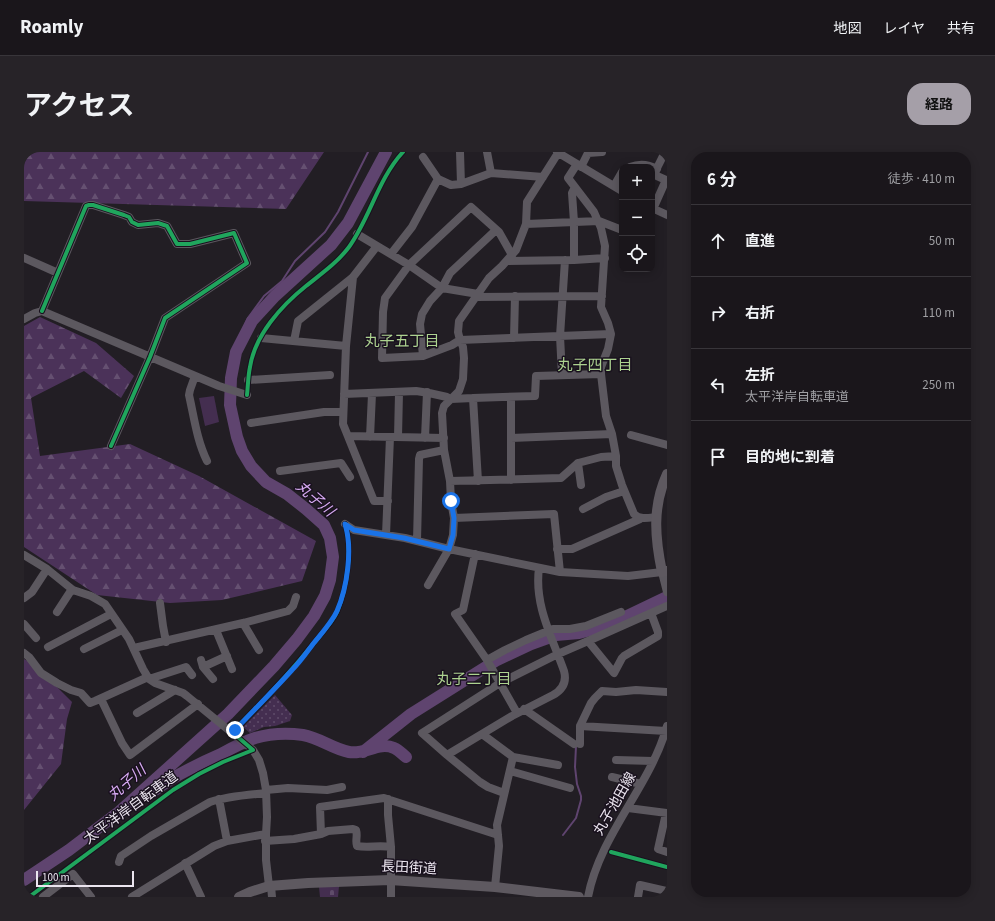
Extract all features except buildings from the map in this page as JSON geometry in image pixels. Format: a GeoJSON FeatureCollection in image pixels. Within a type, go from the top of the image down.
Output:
{"type":"FeatureCollection","features":[{"type":"Feature","properties":{"kind":"main road"},"geometry":{"type":"LineString","coordinates":[[665,572],[657,542],[656,517],[664,491],[667,474]]}},
{"type":"Feature","properties":{"kind":"main road","name":"長田街道"},"geometry":{"type":"LineString","coordinates":[[240,897],[250,892],[270,886],[390,880],[495,887],[545,895],[579,897]]}},
{"type":"Feature","properties":{"kind":"street"},"geometry":{"type":"LineString","coordinates":[[460,152],[461,184]]}},
{"type":"Feature","properties":{"kind":"street"},"geometry":{"type":"LineString","coordinates":[[487,152],[490,173]]}},
{"type":"Feature","properties":{"kind":"street"},"geometry":{"type":"LineString","coordinates":[[428,585],[449,549],[453,535],[454,518],[450,481],[444,450],[442,413],[444,406],[459,391],[463,379],[464,358],[463,347],[458,332],[459,321],[489,278],[516,250],[526,224],[527,202],[557,152],[619,189]]}},
{"type":"Feature","properties":{"kind":"street"},"geometry":{"type":"LineString","coordinates":[[602,152],[588,153],[568,178],[594,212],[599,221],[606,246],[601,308],[611,334],[608,349],[601,367],[606,416],[612,434],[616,456],[616,466],[634,514],[636,517],[640,518]]}},
{"type":"Feature","properties":{"kind":"street"},"geometry":{"type":"LineString","coordinates":[[655,205],[666,180],[657,176],[655,172],[665,152]]}},
{"type":"Feature","properties":{"kind":"street"},"geometry":{"type":"LineString","coordinates":[[423,157],[438,179],[451,185],[461,184],[490,173],[543,177]]}},
{"type":"Feature","properties":{"kind":"street"},"geometry":{"type":"LineString","coordinates":[[614,186],[619,177]]}},
{"type":"Feature","properties":{"kind":"street"},"geometry":{"type":"LineString","coordinates":[[391,254],[412,227],[438,179]]}},
{"type":"Feature","properties":{"kind":"street"},"geometry":{"type":"LineString","coordinates":[[574,260],[572,193],[575,187]]}},
{"type":"Feature","properties":{"kind":"street"},"geometry":{"type":"LineString","coordinates":[[42,311],[86,206],[89,205],[120,213],[129,217],[132,222],[138,224],[158,223],[167,226],[177,244],[190,244],[234,233],[247,263],[165,318],[150,358],[111,446]]}},
{"type":"Feature","properties":{"kind":"street"},"geometry":{"type":"LineString","coordinates":[[509,258],[499,232],[471,207],[410,265],[385,298],[383,312],[382,358],[423,356],[452,345],[460,340],[611,334]]}},
{"type":"Feature","properties":{"kind":"street"},"geometry":{"type":"LineString","coordinates":[[655,210],[667,216]]}},
{"type":"Feature","properties":{"kind":"street"},"geometry":{"type":"LineString","coordinates":[[526,224],[599,221],[619,229]]}},
{"type":"Feature","properties":{"kind":"street"},"geometry":{"type":"LineString","coordinates":[[423,356],[420,324],[422,314],[430,301],[442,288],[450,273],[496,230]]}},
{"type":"Feature","properties":{"kind":"street"},"geometry":{"type":"LineString","coordinates":[[357,234],[410,265],[442,288],[477,295],[602,296]]}},
{"type":"Feature","properties":{"kind":"street"},"geometry":{"type":"LineString","coordinates":[[294,341],[298,320],[352,277],[377,246]]}},
{"type":"Feature","properties":{"kind":"street"},"geometry":{"type":"LineString","coordinates":[[24,258],[58,273]]}},
{"type":"Feature","properties":{"kind":"street"},"geometry":{"type":"LineString","coordinates":[[509,258],[565,260],[605,258]]}},
{"type":"Feature","properties":{"kind":"street"},"geometry":{"type":"LineString","coordinates":[[562,375],[560,336],[565,260]]}},
{"type":"Feature","properties":{"kind":"street"},"geometry":{"type":"LineString","coordinates":[[352,277],[346,346],[343,424],[374,501],[388,501]]}},
{"type":"Feature","properties":{"kind":"street"},"geometry":{"type":"LineString","coordinates":[[514,338],[515,296]]}},
{"type":"Feature","properties":{"kind":"street"},"geometry":{"type":"LineString","coordinates":[[24,319],[42,311],[150,358],[221,387],[246,395]]}},
{"type":"Feature","properties":{"kind":"street"},"geometry":{"type":"LineString","coordinates":[[261,338],[346,346]]}},
{"type":"Feature","properties":{"kind":"street"},"geometry":{"type":"LineString","coordinates":[[344,394],[399,393],[416,391],[427,392],[451,399],[534,396],[536,376],[601,374]]}},
{"type":"Feature","properties":{"kind":"street"},"geometry":{"type":"LineString","coordinates":[[248,380],[330,375]]}},
{"type":"Feature","properties":{"kind":"street"},"geometry":{"type":"LineString","coordinates":[[196,376],[189,395],[199,439],[207,461]]}},
{"type":"Feature","properties":{"kind":"street"},"geometry":{"type":"LineString","coordinates":[[425,438],[427,392]]}},
{"type":"Feature","properties":{"kind":"street"},"geometry":{"type":"LineString","coordinates":[[386,535],[399,393]]}},
{"type":"Feature","properties":{"kind":"street"},"geometry":{"type":"LineString","coordinates":[[370,437],[372,394]]}},
{"type":"Feature","properties":{"kind":"street"},"geometry":{"type":"LineString","coordinates":[[511,397],[511,480]]}},
{"type":"Feature","properties":{"kind":"street"},"geometry":{"type":"LineString","coordinates":[[474,398],[478,481]]}},
{"type":"Feature","properties":{"kind":"street"},"geometry":{"type":"LineString","coordinates":[[250,423],[324,412],[343,412]]}},
{"type":"Feature","properties":{"kind":"street"},"geometry":{"type":"LineString","coordinates":[[511,438],[612,434]]}},
{"type":"Feature","properties":{"kind":"street"},"geometry":{"type":"LineString","coordinates":[[631,435],[667,445]]}},
{"type":"Feature","properties":{"kind":"street"},"geometry":{"type":"LineString","coordinates":[[348,436],[444,438]]}},
{"type":"Feature","properties":{"kind":"street"},"geometry":{"type":"LineString","coordinates":[[417,541],[420,455],[444,450]]}},
{"type":"Feature","properties":{"kind":"street"},"geometry":{"type":"LineString","coordinates":[[450,481],[561,478],[578,463],[601,457],[616,456]]}},
{"type":"Feature","properties":{"kind":"street"},"geometry":{"type":"LineString","coordinates":[[280,471],[341,463],[350,477]]}},
{"type":"Feature","properties":{"kind":"street"},"geometry":{"type":"LineString","coordinates":[[578,463],[581,485]]}},
{"type":"Feature","properties":{"kind":"street"},"geometry":{"type":"LineString","coordinates":[[583,509],[606,497],[624,490]]}},
{"type":"Feature","properties":{"kind":"street"},"geometry":{"type":"LineString","coordinates":[[454,518],[554,514],[560,572]]}},
{"type":"Feature","properties":{"kind":"street"},"geometry":{"type":"LineString","coordinates":[[557,549],[572,549],[640,518],[656,517]]}},
{"type":"Feature","properties":{"kind":"street"},"geometry":{"type":"LineString","coordinates":[[345,524],[354,530],[404,538],[560,572],[628,576],[665,572],[667,591]]}},
{"type":"Feature","properties":{"kind":"street"},"geometry":{"type":"LineString","coordinates":[[474,554],[463,610],[454,614],[487,660],[500,684],[520,711],[577,744],[580,726],[591,703],[602,691],[616,692],[636,690],[667,692]]}},
{"type":"Feature","properties":{"kind":"street"},"geometry":{"type":"LineString","coordinates":[[24,555],[46,569],[72,589],[92,596],[105,604],[129,639],[148,678],[155,683],[183,693],[255,752],[263,773],[266,792],[266,860],[272,897]]}},
{"type":"Feature","properties":{"kind":"street"},"geometry":{"type":"LineString","coordinates":[[446,755],[520,711],[553,695],[561,689],[565,676],[558,654],[548,631],[540,603],[538,577],[539,568]]}},
{"type":"Feature","properties":{"kind":"street"},"geometry":{"type":"LineString","coordinates":[[24,598],[32,592],[46,569]]}},
{"type":"Feature","properties":{"kind":"street"},"geometry":{"type":"LineString","coordinates":[[57,612],[72,589]]}},
{"type":"Feature","properties":{"kind":"street"},"geometry":{"type":"LineString","coordinates":[[134,648],[216,630],[288,611],[293,606],[296,597]]}},
{"type":"Feature","properties":{"kind":"street"},"geometry":{"type":"LineString","coordinates":[[160,603],[166,642]]}},
{"type":"Feature","properties":{"kind":"street"},"geometry":{"type":"LineString","coordinates":[[504,793],[488,787],[480,782],[446,755],[422,733],[500,684],[558,654],[667,606]]}},
{"type":"Feature","properties":{"kind":"street"},"geometry":{"type":"LineString","coordinates":[[487,660],[526,640],[553,629],[570,629],[586,626],[618,613],[622,626]]}},
{"type":"Feature","properties":{"kind":"street"},"geometry":{"type":"LineString","coordinates":[[588,641],[614,672],[624,656],[658,636],[651,613]]}},
{"type":"Feature","properties":{"kind":"street"},"geometry":{"type":"LineString","coordinates":[[48,647],[111,614]]}},
{"type":"Feature","properties":{"kind":"street"},"geometry":{"type":"LineString","coordinates":[[243,623],[259,650]]}},
{"type":"Feature","properties":{"kind":"street"},"geometry":{"type":"LineString","coordinates":[[24,624],[36,638]]}},
{"type":"Feature","properties":{"kind":"street"},"geometry":{"type":"LineString","coordinates":[[84,649],[122,630]]}},
{"type":"Feature","properties":{"kind":"street"},"geometry":{"type":"LineString","coordinates":[[216,630],[232,669]]}},
{"type":"Feature","properties":{"kind":"street"},"geometry":{"type":"LineString","coordinates":[[24,653],[29,657],[41,673],[71,690],[81,693],[90,703],[148,678],[186,666],[192,674]]}},
{"type":"Feature","properties":{"kind":"street"},"geometry":{"type":"LineString","coordinates":[[213,679],[202,663],[226,656]]}},
{"type":"Feature","properties":{"kind":"street"},"geometry":{"type":"LineString","coordinates":[[137,713],[176,690]]}},
{"type":"Feature","properties":{"kind":"street"},"geometry":{"type":"LineString","coordinates":[[101,699],[122,743],[130,755],[198,704]]}},
{"type":"Feature","properties":{"kind":"street"},"geometry":{"type":"LineString","coordinates":[[580,726],[666,728]]}},
{"type":"Feature","properties":{"kind":"street","name":"丸子池田線"},"geometry":{"type":"LineString","coordinates":[[588,897],[595,872],[604,849],[653,761],[666,728]]}},
{"type":"Feature","properties":{"kind":"street"},"geometry":{"type":"LineString","coordinates":[[482,734],[513,757],[558,765]]}},
{"type":"Feature","properties":{"kind":"street"},"geometry":{"type":"LineString","coordinates":[[495,887],[499,846],[496,825],[513,757]]}},
{"type":"Feature","properties":{"kind":"street"},"geometry":{"type":"LineString","coordinates":[[616,760],[653,761]]}},
{"type":"Feature","properties":{"kind":"street"},"geometry":{"type":"LineString","coordinates":[[510,771],[570,788]]}},
{"type":"Feature","properties":{"kind":"street"},"geometry":{"type":"LineString","coordinates":[[612,777],[641,784]]}},
{"type":"Feature","properties":{"kind":"street"},"geometry":{"type":"LineString","coordinates":[[119,862],[121,856],[151,836],[203,806],[219,799],[288,788],[327,790],[342,787]]}},
{"type":"Feature","properties":{"kind":"street"},"geometry":{"type":"LineString","coordinates":[[321,834],[320,807],[384,798],[498,835]]}},
{"type":"Feature","properties":{"kind":"street"},"geometry":{"type":"LineString","coordinates":[[219,799],[227,840]]}},
{"type":"Feature","properties":{"kind":"street"},"geometry":{"type":"LineString","coordinates":[[388,799],[391,897]]}},
{"type":"Feature","properties":{"kind":"street"},"geometry":{"type":"LineString","coordinates":[[628,808],[667,813],[658,849],[667,852]]}},
{"type":"Feature","properties":{"kind":"street"},"geometry":{"type":"LineString","coordinates":[[132,897],[185,863],[227,840],[266,838],[294,839],[321,834],[328,831],[353,829],[356,830],[357,834],[356,846],[390,847]]}},
{"type":"Feature","properties":{"kind":"street"},"geometry":{"type":"LineString","coordinates":[[185,863],[201,897]]}},
{"type":"Feature","properties":{"kind":"street"},"geometry":{"type":"LineString","coordinates":[[43,897],[72,874],[91,897]]}},
{"type":"Feature","properties":{"kind":"street"},"geometry":{"type":"LineString","coordinates":[[638,897],[640,885],[667,891]]}},
{"type":"Feature","properties":{"kind":"green space"},"geometry":{"type":"Polygon","coordinates":[[[24,152],[324,152],[286,209],[24,201],[24,152]]]}},
{"type":"Feature","properties":{"kind":"green space"},"geometry":{"type":"Polygon","coordinates":[[[40,317],[96,343],[134,376],[121,398],[84,371],[31,398],[40,456],[130,444],[199,476],[316,541],[302,581],[222,600],[170,603],[97,595],[24,547],[24,326],[40,317]]]}},
{"type":"Feature","properties":{"kind":"green space"},"geometry":{"type":"Polygon","coordinates":[[[214,396],[219,422],[205,426],[199,398],[214,396]]]}},
{"type":"Feature","properties":{"kind":"green space"},"geometry":{"type":"Polygon","coordinates":[[[24,659],[35,665],[72,702],[67,719],[61,764],[24,810],[24,659]]]}},
{"type":"Feature","properties":{"kind":"green space"},"geometry":{"type":"Polygon","coordinates":[[[275,695],[292,715],[290,721],[275,726],[264,727],[250,733],[243,727],[275,695]]]}},
{"type":"Feature","properties":{"kind":"green space"},"geometry":{"type":"Polygon","coordinates":[[[339,886],[338,897],[320,897],[319,887],[339,886]]]}},
{"type":"Feature","properties":{"kind":"waterway"},"geometry":{"type":"LineString","coordinates":[[236,352],[248,318],[264,296],[282,281],[295,261],[325,232],[338,212],[368,152]]}},
{"type":"Feature","properties":{"kind":"waterway","name":"丸子川"},"geometry":{"type":"LineString","coordinates":[[24,880],[69,850],[119,812],[228,714],[274,666],[297,639],[314,616],[325,596],[330,580],[333,557],[330,538],[324,525],[287,494],[266,482],[251,466],[242,451],[237,437],[230,405],[231,378],[236,352],[252,321],[275,296],[331,245],[348,223],[386,152]]}},
{"type":"Feature","properties":{"kind":"waterway"},"geometry":{"type":"LineString","coordinates":[[363,752],[411,714],[497,660],[531,644],[556,635],[579,633],[598,628],[619,620],[667,597]]}},
{"type":"Feature","properties":{"kind":"waterway"},"geometry":{"type":"LineString","coordinates":[[149,794],[195,766],[233,747],[246,741],[266,736],[285,734],[309,736],[349,752],[361,752],[377,747],[388,746],[394,748],[406,757]]}},
{"type":"Feature","properties":{"kind":"waterway"},"geometry":{"type":"LineString","coordinates":[[563,835],[576,818],[581,800],[575,767],[576,746]]}},
{"type":"Feature","properties":{"kind":"cycle path"},"geometry":{"type":"LineString","coordinates":[[247,395],[253,355],[257,344],[270,322],[287,303],[334,263],[349,247],[363,224],[380,186],[394,163],[403,152]]}},
{"type":"Feature","properties":{"kind":"cycle path"},"geometry":{"type":"LineString","coordinates":[[42,311],[86,206],[93,205],[124,215],[129,217],[132,222],[138,225],[158,223],[167,226],[177,244],[190,244],[234,233],[247,263],[165,318],[150,357],[111,446]]}},
{"type":"Feature","properties":{"kind":"cycle path","name":"太平洋岸自転車道"},"geometry":{"type":"LineString","coordinates":[[29,897],[173,790],[199,774],[223,762],[253,750],[232,732],[264,700],[304,656],[335,616],[344,592],[348,568],[349,545],[345,524]]}},
{"type":"Feature","properties":{"kind":"cycle path"},"geometry":{"type":"LineString","coordinates":[[611,852],[667,867]]}},
{"type":"Feature","properties":{"kind":"district","name":"丸子五丁目"},"geometry":{"type":"Point","coordinates":[402,341]}},
{"type":"Feature","properties":{"kind":"district","name":"丸子四丁目"},"geometry":{"type":"Point","coordinates":[595,365]}},
{"type":"Feature","properties":{"kind":"district","name":"丸子二丁目"},"geometry":{"type":"Point","coordinates":[474,679]}},
{"type":"Feature","properties":{"kind":"route"},"geometry":{"type":"LineString","coordinates":[[235,730],[293,669],[336,612],[347,575],[349,558],[348,539],[345,524],[354,530],[404,538],[449,549],[453,535],[454,518],[451,501]]}}]}
